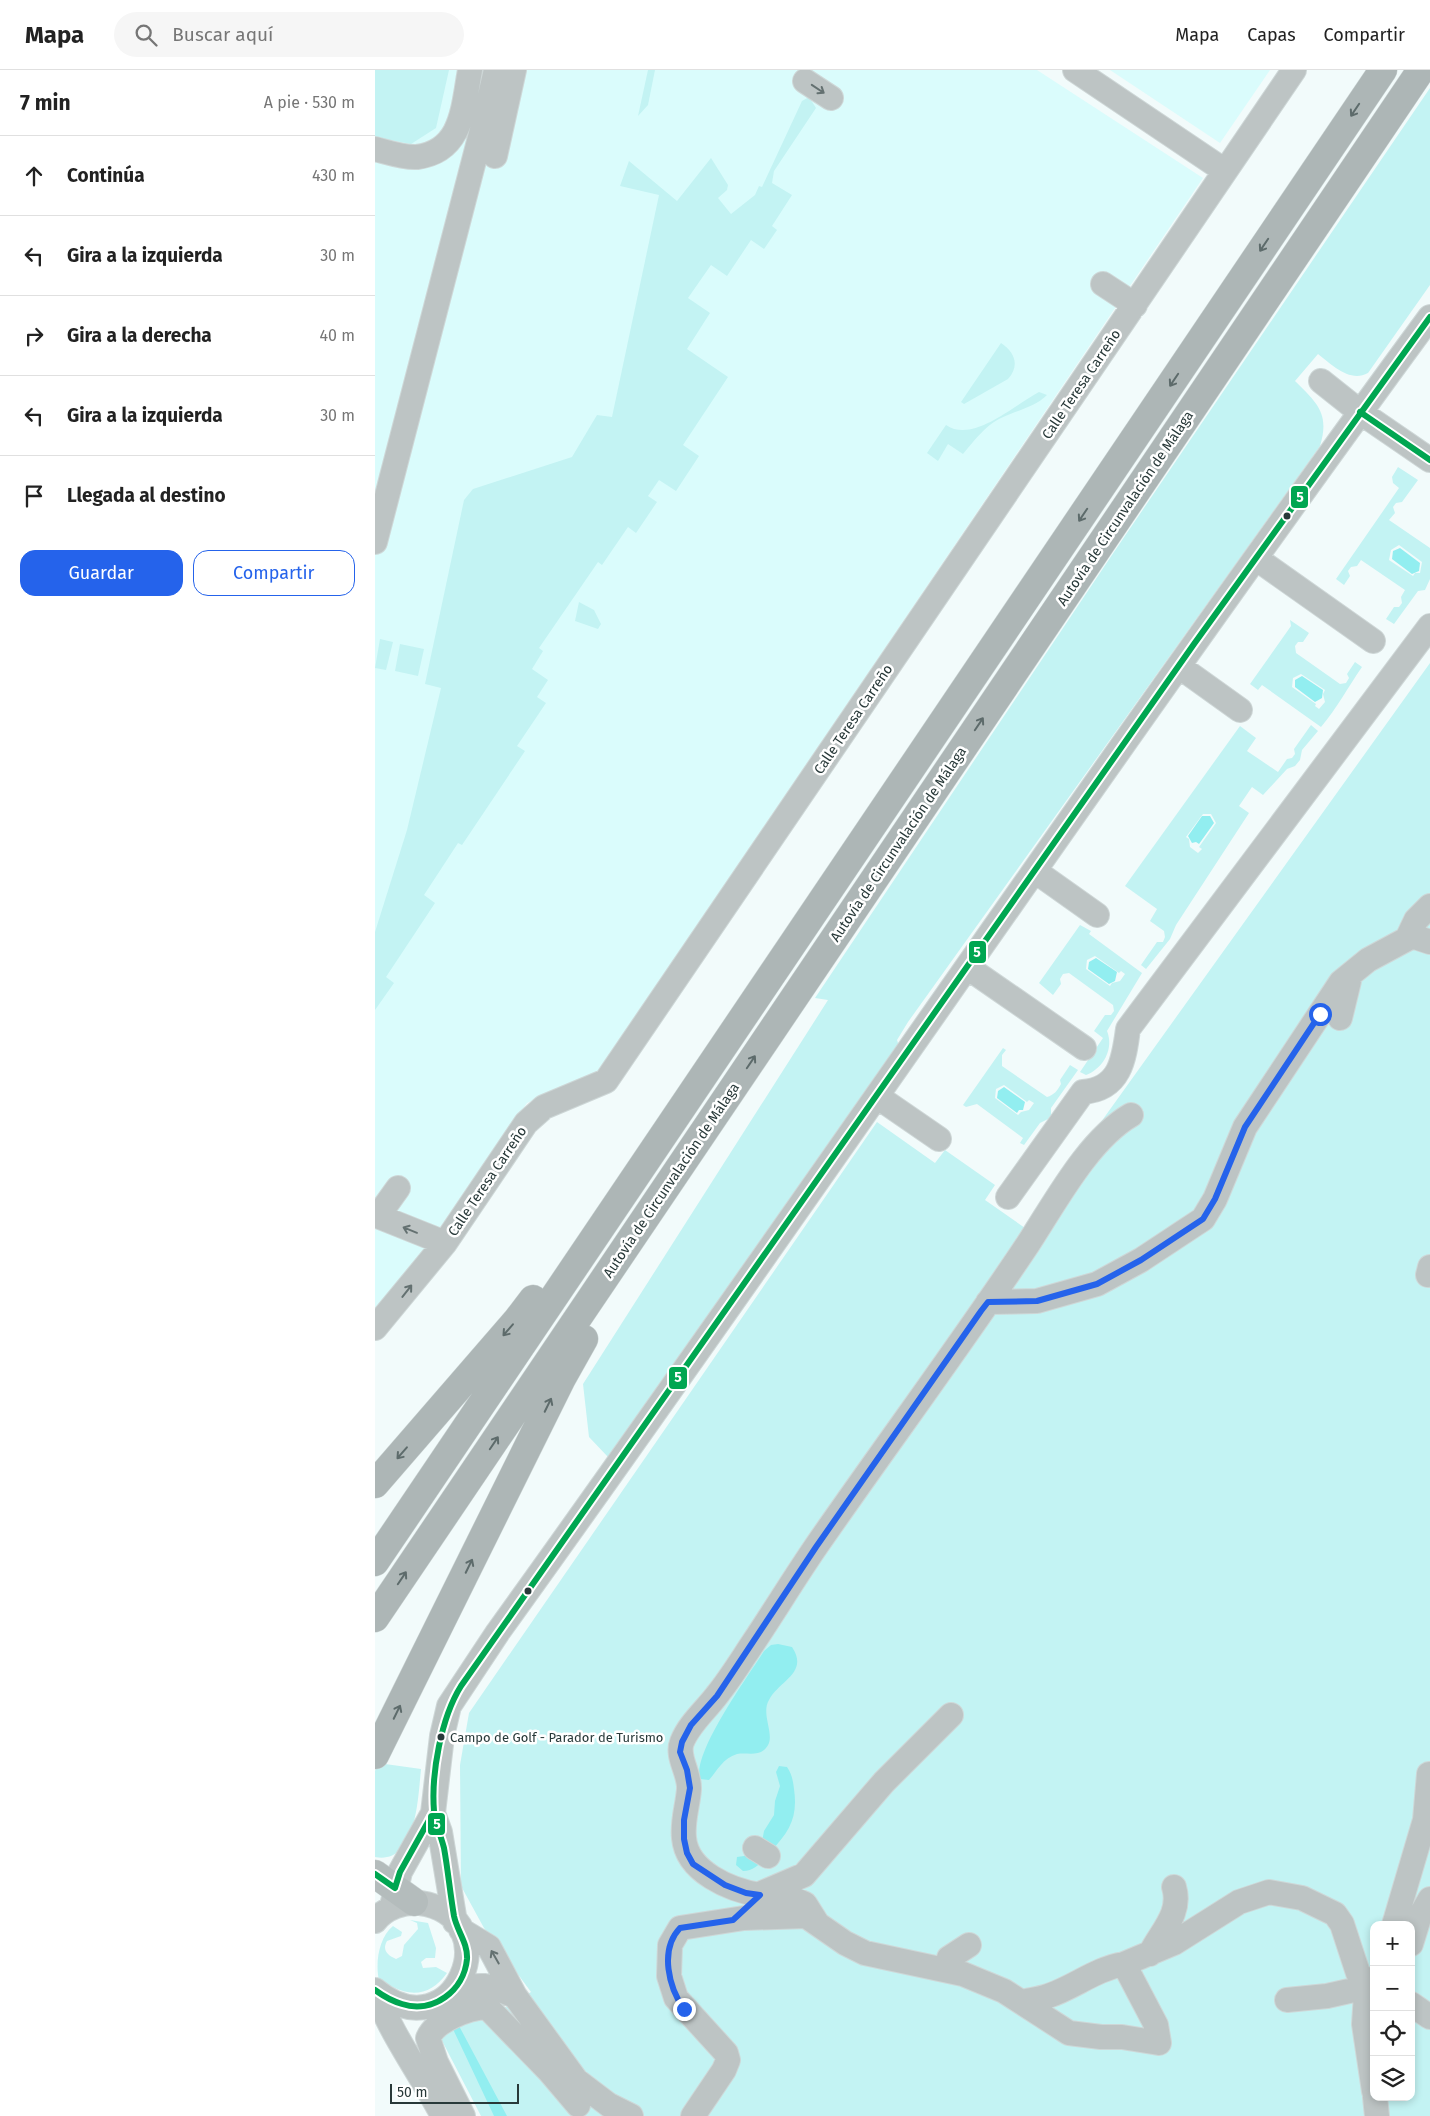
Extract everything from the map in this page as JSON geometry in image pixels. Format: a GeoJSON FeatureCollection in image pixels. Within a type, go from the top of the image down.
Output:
{"type":"FeatureCollection","features":[{"type":"Feature","properties":{"kind":"highway"},"geometry":{"type":"LineString","coordinates":[[375,1562],[1383,70]]}},
{"type":"Feature","properties":{"kind":"highway","name":"Autovía de Circunvalación de Málaga"},"geometry":{"type":"LineString","coordinates":[[375,1618],[1421,70]]}},
{"type":"Feature","properties":{"kind":"highway"},"geometry":{"type":"LineString","coordinates":[[375,1484],[517,1320],[565,1256],[599,1230]]}},
{"type":"Feature","properties":{"kind":"highway"},"geometry":{"type":"LineString","coordinates":[[375,1755],[561,1380],[600,1310],[614,1265]]}},
{"type":"Feature","properties":{"kind":"street"},"geometry":{"type":"LineString","coordinates":[[375,149],[415,157],[437,152],[452,139],[460,121],[470,70]]}},
{"type":"Feature","properties":{"kind":"street"},"geometry":{"type":"LineString","coordinates":[[375,542],[496,70]]}},
{"type":"Feature","properties":{"kind":"street"},"geometry":{"type":"LineString","coordinates":[[495,156],[514,70]]}},
{"type":"Feature","properties":{"kind":"street"},"geometry":{"type":"LineString","coordinates":[[1075,70],[1225,171]]}},
{"type":"Feature","properties":{"kind":"street","name":"Calle Teresa Carreño"},"geometry":{"type":"LineString","coordinates":[[375,1328],[445,1243],[525,1123],[544,1107],[606,1081],[1294,70]]}},
{"type":"Feature","properties":{"kind":"street"},"geometry":{"type":"LineString","coordinates":[[805,81],[831,98]]}},
{"type":"Feature","properties":{"kind":"street"},"geometry":{"type":"LineString","coordinates":[[1103,284],[1135,305]]}},
{"type":"Feature","properties":{"kind":"street"},"geometry":{"type":"LineString","coordinates":[[631,2116],[609,2105],[576,2080],[515,1996],[489,1947],[458,1926],[444,1911],[430,1904],[390,1899],[400,1872],[433,1812],[442,1736],[449,1706],[498,1632],[878,1097],[967,967],[1430,317]]}},
{"type":"Feature","properties":{"kind":"street"},"geometry":{"type":"LineString","coordinates":[[1321,381],[1361,412],[1430,460]]}},
{"type":"Feature","properties":{"kind":"street"},"geometry":{"type":"LineString","coordinates":[[1257,559],[1373,641]]}},
{"type":"Feature","properties":{"kind":"street"},"geometry":{"type":"LineString","coordinates":[[1008,1197],[1083,1092],[1097,1091],[1116,1076],[1125,1054],[1128,1029],[1430,626]]}},
{"type":"Feature","properties":{"kind":"street"},"geometry":{"type":"LineString","coordinates":[[1180,667],[1239,710]]}},
{"type":"Feature","properties":{"kind":"street"},"geometry":{"type":"LineString","coordinates":[[1035,871],[1097,915]]}},
{"type":"Feature","properties":{"kind":"street"},"geometry":{"type":"LineString","coordinates":[[988,1302],[1037,1301],[1097,1284],[1141,1260],[1203,1219],[1215,1199],[1245,1127],[1341,982],[1368,960],[1407,939],[1419,939],[1416,920],[1430,906]]}},
{"type":"Feature","properties":{"kind":"street"},"geometry":{"type":"LineString","coordinates":[[967,967],[1085,1048]]}},
{"type":"Feature","properties":{"kind":"street"},"geometry":{"type":"LineString","coordinates":[[1340,1018],[1351,974]]}},
{"type":"Feature","properties":{"kind":"street"},"geometry":{"type":"LineString","coordinates":[[878,1097],[939,1139]]}},
{"type":"Feature","properties":{"kind":"street"},"geometry":{"type":"LineString","coordinates":[[818,1924],[805,1904],[796,1900],[746,1893],[725,1885],[693,1864],[687,1853],[684,1839],[684,1820],[690,1788],[687,1770],[680,1752],[682,1742],[691,1725],[717,1696],[816,1547],[1089,1154],[1114,1125],[1131,1115]]}},
{"type":"Feature","properties":{"kind":"street"},"geometry":{"type":"LineString","coordinates":[[398,1188],[377,1216],[445,1243]]}},
{"type":"Feature","properties":{"kind":"street"},"geometry":{"type":"LineString","coordinates":[[733,1920],[759,1896],[804,1875],[884,1782],[951,1715]]}},
{"type":"Feature","properties":{"kind":"street"},"geometry":{"type":"LineString","coordinates":[[1395,1921],[1425,1820],[1429,1774]]}},
{"type":"Feature","properties":{"kind":"street"},"geometry":{"type":"LineString","coordinates":[[424,2079],[416,2043],[423,2021],[462,1978],[467,1962],[467,1946],[458,1926],[440,1832],[433,1812]]}},
{"type":"Feature","properties":{"kind":"street"},"geometry":{"type":"LineString","coordinates":[[1149,1954],[1174,1914],[1177,1899],[1174,1887]]}},
{"type":"Feature","properties":{"kind":"street"},"geometry":{"type":"LineString","coordinates":[[1022,2002],[1048,1997],[1110,1966],[1124,1964],[1174,1943],[1239,1902],[1269,1892],[1302,1898],[1335,1914],[1342,1924],[1358,1973],[1370,1983]]}},
{"type":"Feature","properties":{"kind":"street"},"geometry":{"type":"LineString","coordinates":[[1415,1931],[1419,1918],[1430,1899]]}},
{"type":"Feature","properties":{"kind":"street"},"geometry":{"type":"LineString","coordinates":[[693,2116],[729,2060],[726,2053],[676,1998],[669,1976],[670,1945],[680,1928],[733,1920],[806,1916],[845,1943],[873,1955],[963,1974],[980,1981],[1022,2002],[1051,2024],[1069,2033],[1101,2037],[1122,2037],[1159,2043],[1156,2025],[1124,1964]]}},
{"type":"Feature","properties":{"kind":"street"},"geometry":{"type":"LineString","coordinates":[[949,1958],[969,1945]]}},
{"type":"Feature","properties":{"kind":"street"},"geometry":{"type":"LineString","coordinates":[[873,1955],[903,1950],[920,1951],[949,1958],[980,1981]]}},
{"type":"Feature","properties":{"kind":"street"},"geometry":{"type":"LineString","coordinates":[[1287,2000],[1327,1996],[1370,1983]]}},
{"type":"Feature","properties":{"kind":"street"},"geometry":{"type":"LineString","coordinates":[[1370,1983],[1364,2024],[1370,2064]]}},
{"type":"Feature","properties":{"kind":"street"},"geometry":{"type":"LineString","coordinates":[[375,1990],[388,2001],[404,2007],[421,2007],[477,1984],[496,1988],[515,1996]]}},
{"type":"Feature","properties":{"kind":"street"},"geometry":{"type":"LineString","coordinates":[[375,1990],[384,2014],[424,2079],[443,2116]]}},
{"type":"Feature","properties":{"kind":"street"},"geometry":{"type":"LineString","coordinates":[[463,2116],[436,2062],[428,2038],[431,2031],[444,2022],[471,2008],[487,2007],[586,2112]]}},
{"type":"Feature","properties":{"kind":"street"},"geometry":{"type":"LineString","coordinates":[[1415,2007],[1430,2017]]}},
{"type":"Feature","properties":{"kind":"street"},"geometry":{"type":"LineString","coordinates":[[1375,2101],[1377,2116]]}},
{"type":"Feature","properties":{"kind":"shaded area"},"geometry":{"type":"Polygon","coordinates":[[[375,70],[1037,70],[1203,178],[599,1071],[527,1103],[409,1272],[375,1309],[375,70]]]}},
{"type":"Feature","properties":{"kind":"shaded area"},"geometry":{"type":"Polygon","coordinates":[[[375,70],[449,70],[436,128],[411,144],[375,137],[375,70]]]}},
{"type":"Feature","properties":{"kind":"shaded area"},"geometry":{"type":"Polygon","coordinates":[[[648,70],[655,70],[648,105],[638,116],[648,70]]]}},
{"type":"Feature","properties":{"kind":"shaded area"},"geometry":{"type":"Polygon","coordinates":[[[1110,70],[1270,70],[1220,143],[1110,70]]]}},
{"type":"Feature","properties":{"kind":"shaded area"},"geometry":{"type":"Polygon","coordinates":[[[1430,88],[1430,285],[1368,373],[1361,376],[1348,374],[1318,354],[1295,381],[1310,396],[1319,409],[1323,425],[1320,446],[908,1022],[897,1040],[900,1049],[608,1457],[589,1437],[583,1384],[828,1000],[815,998],[1114,552],[1430,88]]]}},
{"type":"Feature","properties":{"kind":"shaded area"},"geometry":{"type":"Polygon","coordinates":[[[809,97],[816,108],[774,171],[772,183],[792,195],[772,226],[777,230],[764,249],[751,240],[727,276],[711,265],[688,298],[710,313],[687,349],[728,377],[683,445],[699,456],[676,491],[659,480],[648,496],[657,502],[636,533],[628,527],[602,565],[598,562],[539,648],[543,651],[532,669],[548,680],[537,697],[546,703],[517,746],[525,751],[462,845],[458,843],[424,895],[435,903],[386,977],[394,983],[375,1010],[375,932],[407,830],[441,688],[425,684],[464,500],[473,489],[572,457],[597,415],[612,417],[659,195],[620,186],[629,161],[677,201],[711,158],[728,185],[727,190],[718,198],[731,214],[755,195],[759,186],[762,187],[802,101],[809,97]]]}},
{"type":"Feature","properties":{"kind":"shaded area"},"geometry":{"type":"Polygon","coordinates":[[[1001,343],[1013,355],[1015,364],[1012,374],[1008,379],[964,404],[961,402],[1001,343]]]}},
{"type":"Feature","properties":{"kind":"shaded area"},"geometry":{"type":"Polygon","coordinates":[[[1039,392],[1047,395],[1036,403],[994,422],[979,435],[963,454],[948,444],[938,461],[927,453],[946,425],[957,430],[968,430],[981,426],[1039,392]]]}},
{"type":"Feature","properties":{"kind":"shaded area"},"geometry":{"type":"Polygon","coordinates":[[[1398,467],[1418,480],[1402,502],[1396,503],[1393,507],[1395,513],[1389,520],[1430,548],[1430,579],[1425,590],[1418,591],[1394,624],[1386,619],[1394,607],[1399,607],[1402,603],[1401,597],[1405,590],[1361,560],[1357,566],[1351,567],[1348,571],[1350,576],[1344,585],[1336,579],[1399,488],[1393,483],[1392,477],[1398,467]],[[1399,545],[1391,550],[1389,560],[1413,576],[1415,573],[1420,573],[1422,562],[1399,545]]]}},
{"type":"Feature","properties":{"kind":"shaded area"},"geometry":{"type":"Polygon","coordinates":[[[579,602],[594,610],[601,624],[598,629],[575,621],[579,602]]]}},
{"type":"Feature","properties":{"kind":"shaded area"},"geometry":{"type":"Polygon","coordinates":[[[1290,620],[1309,633],[1303,642],[1298,642],[1295,646],[1296,653],[1340,684],[1346,683],[1349,678],[1347,674],[1355,662],[1362,667],[1321,727],[1262,685],[1258,690],[1250,684],[1291,626],[1290,620]],[[1301,674],[1293,678],[1292,687],[1316,704],[1315,706],[1319,709],[1325,702],[1323,694],[1325,690],[1301,674]]]}},
{"type":"Feature","properties":{"kind":"shaded area"},"geometry":{"type":"Polygon","coordinates":[[[380,639],[393,642],[386,670],[375,668],[380,639]]]}},
{"type":"Feature","properties":{"kind":"shaded area"},"geometry":{"type":"Polygon","coordinates":[[[400,644],[424,649],[418,676],[395,671],[400,644]]]}},
{"type":"Feature","properties":{"kind":"shaded area"},"geometry":{"type":"Polygon","coordinates":[[[1430,663],[1430,2116],[481,2116],[437,2031],[492,2015],[531,1992],[484,1928],[461,1886],[460,1765],[469,1713],[877,1122],[935,1163],[945,1150],[995,1185],[985,1200],[1025,1228],[1430,663]]]}},
{"type":"Feature","properties":{"kind":"shaded area"},"geometry":{"type":"Polygon","coordinates":[[[1311,725],[1318,731],[1302,750],[1300,760],[1295,766],[1287,769],[1263,795],[1252,787],[1239,806],[1249,813],[1176,925],[1170,939],[1146,969],[1141,965],[1157,942],[1163,942],[1165,937],[1164,931],[1150,921],[1157,909],[1125,886],[1240,726],[1256,738],[1247,751],[1278,772],[1287,759],[1292,758],[1295,754],[1294,749],[1311,725]],[[1203,814],[1186,837],[1189,839],[1190,847],[1198,853],[1202,849],[1199,847],[1216,823],[1211,814],[1203,814]]]}},
{"type":"Feature","properties":{"kind":"shaded area"},"geometry":{"type":"Polygon","coordinates":[[[1080,925],[1091,931],[1089,934],[1142,973],[1107,1031],[1109,1044],[1106,1057],[1098,1068],[1092,1072],[1086,1075],[1080,1072],[1103,1038],[1094,1031],[1105,1015],[1111,1015],[1114,1011],[1113,1005],[1069,973],[1063,974],[1060,979],[1061,984],[1053,995],[1039,983],[1080,925]],[[1095,956],[1087,960],[1086,969],[1110,986],[1112,983],[1120,981],[1125,974],[1121,971],[1119,973],[1095,956]]]}},
{"type":"Feature","properties":{"kind":"shaded area"},"geometry":{"type":"Polygon","coordinates":[[[1003,1048],[1006,1050],[1002,1055],[1002,1066],[1047,1097],[1058,1089],[1061,1084],[1060,1080],[1070,1065],[1078,1070],[1051,1108],[1051,1115],[1040,1123],[1024,1145],[1020,1143],[1023,1138],[977,1104],[966,1107],[963,1105],[1003,1048]],[[1004,1085],[996,1089],[995,1098],[1018,1115],[1029,1110],[1034,1103],[1029,1100],[1027,1102],[1004,1085]]]}},
{"type":"Feature","properties":{"kind":"shaded area"},"geometry":{"type":"Polygon","coordinates":[[[378,1763],[421,1769],[413,1826],[407,1840],[399,1851],[389,1857],[375,1857],[375,1771],[378,1763]]]}},
{"type":"Feature","properties":{"kind":"shaded area"},"geometry":{"type":"Polygon","coordinates":[[[410,1920],[428,1923],[436,1948],[435,1958],[426,1958],[421,1962],[423,1968],[436,1967],[447,1973],[436,1985],[423,1992],[416,1993],[383,1983],[379,1980],[378,1973],[379,1951],[384,1937],[393,1926],[402,1932],[401,1936],[387,1941],[385,1950],[396,1959],[402,1956],[404,1945],[418,1929],[417,1923],[410,1920]]]}},
{"type":"Feature","properties":{"kind":"water"},"geometry":{"type":"Polygon","coordinates":[[[1400,548],[1420,563],[1419,571],[1412,574],[1392,559],[1393,551],[1400,548]]]}},
{"type":"Feature","properties":{"kind":"water"},"geometry":{"type":"Polygon","coordinates":[[[1302,676],[1323,690],[1322,698],[1315,702],[1295,687],[1295,680],[1302,676]]]}},
{"type":"Feature","properties":{"kind":"water"},"geometry":{"type":"Polygon","coordinates":[[[1202,816],[1210,816],[1214,823],[1199,844],[1196,842],[1192,843],[1188,836],[1202,816]]]}},
{"type":"Feature","properties":{"kind":"water"},"geometry":{"type":"Polygon","coordinates":[[[1096,958],[1117,972],[1115,981],[1109,984],[1088,969],[1089,962],[1096,958]]]}},
{"type":"Feature","properties":{"kind":"water"},"geometry":{"type":"Polygon","coordinates":[[[1004,1087],[1025,1102],[1023,1110],[1019,1110],[1017,1113],[997,1098],[998,1091],[1004,1087]]]}},
{"type":"Feature","properties":{"kind":"water"},"geometry":{"type":"Polygon","coordinates":[[[778,1644],[792,1647],[797,1663],[791,1676],[769,1700],[766,1712],[769,1743],[763,1751],[732,1756],[724,1762],[709,1780],[700,1779],[700,1767],[705,1751],[723,1714],[764,1651],[771,1645],[778,1644]]]}},
{"type":"Feature","properties":{"kind":"water"},"geometry":{"type":"Polygon","coordinates":[[[779,1766],[787,1767],[793,1780],[795,1808],[791,1823],[778,1844],[759,1864],[748,1871],[743,1871],[736,1865],[737,1857],[751,1855],[762,1842],[764,1831],[774,1815],[775,1801],[780,1786],[776,1772],[779,1766]]]}},
{"type":"Feature","properties":{"kind":"water"},"geometry":{"type":"Polygon","coordinates":[[[458,2024],[507,2116],[494,2116],[452,2027],[458,2024]]]}},
{"type":"Feature","properties":{"kind":"transit line","name":"5"},"geometry":{"type":"LineString","coordinates":[[375,1990],[402,2004],[425,2006],[445,1997],[460,1981],[465,1971],[467,1953],[454,1916],[444,1848],[435,1816],[433,1796],[436,1764],[443,1730],[454,1699],[461,1686],[1194,644],[1430,317]]}},
{"type":"Feature","properties":{"kind":"transit line","name":"5"},"geometry":{"type":"LineString","coordinates":[[1360,412],[1430,460]]}},
{"type":"Feature","properties":{"kind":"transit line","name":"5"},"geometry":{"type":"LineString","coordinates":[[375,1874],[395,1888],[400,1872],[433,1813]]}},
{"type":"Feature","properties":{"kind":"place","name":"Campo de Golf - Parador de Turismo"},"geometry":{"type":"Point","coordinates":[441,1737]}},
{"type":"Feature","properties":{"kind":"route"},"geometry":{"type":"LineString","coordinates":[[684,2009],[676,1998],[669,1976],[670,1945],[675,1933],[680,1928],[733,1920],[760,1895],[746,1893],[725,1885],[693,1864],[687,1853],[684,1839],[684,1820],[690,1788],[687,1770],[680,1752],[682,1742],[691,1725],[717,1696],[816,1547],[988,1302],[1037,1301],[1097,1284],[1141,1260],[1203,1219],[1215,1199],[1245,1127],[1320,1014]]}}]}
